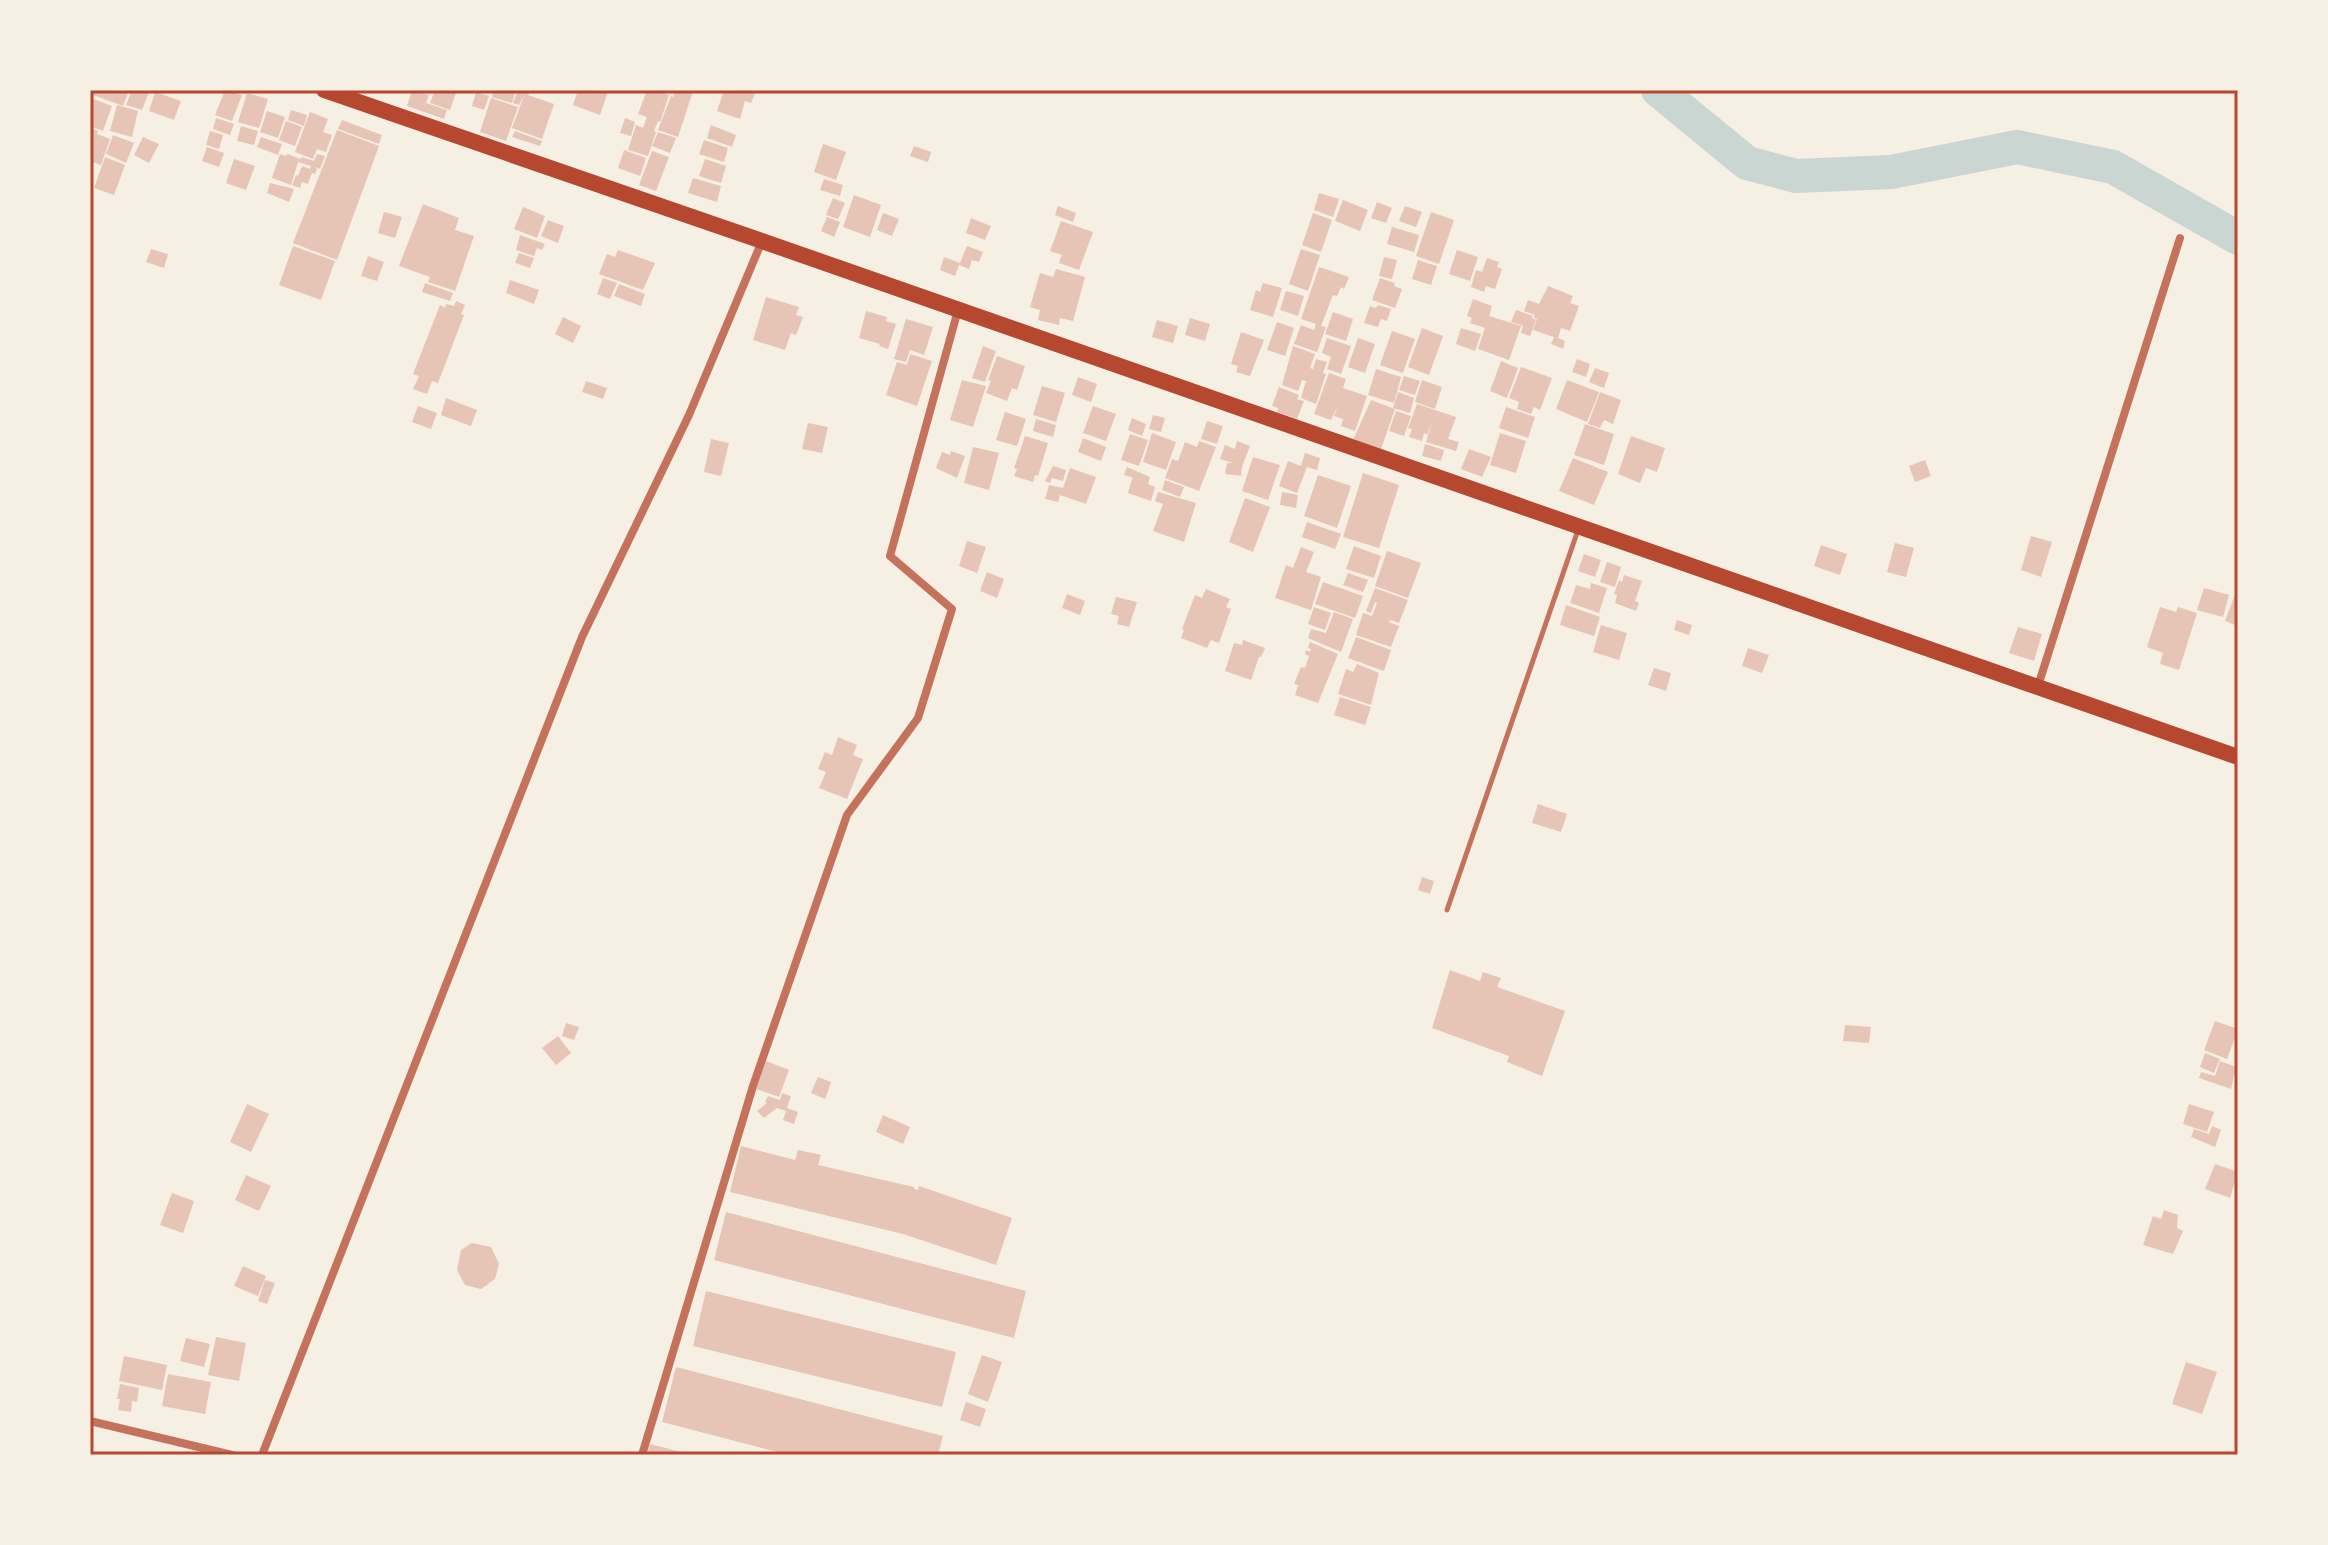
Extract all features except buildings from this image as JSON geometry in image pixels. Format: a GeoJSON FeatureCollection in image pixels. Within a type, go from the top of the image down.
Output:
{"type":"FeatureCollection","features":[{"type":"Feature","properties":{"kind":"main road"},"geometry":{"type":"LineString","coordinates":[[324,90],[2238,757]]}},
{"type":"Feature","properties":{"kind":"street"},"geometry":{"type":"LineString","coordinates":[[2038,686],[2180,238]]}},
{"type":"Feature","properties":{"kind":"street"},"geometry":{"type":"LineString","coordinates":[[262,1455],[582,637],[689,415],[762,241]]}},
{"type":"Feature","properties":{"kind":"street"},"geometry":{"type":"LineString","coordinates":[[642,1455],[753,1086],[847,815],[918,718],[952,609],[890,556],[958,310]]}},
{"type":"Feature","properties":{"kind":"street"},"geometry":{"type":"LineString","coordinates":[[90,1421],[232,1455]]}},
{"type":"Feature","properties":{"kind":"lane"},"geometry":{"type":"LineString","coordinates":[[1447,910],[1579,527]]}},
{"type":"Feature","properties":{"kind":"waterway"},"geometry":{"type":"LineString","coordinates":[[1658,90],[1747,163],[1796,176],[1891,172],[2017,147],[2113,167],[2238,238]]}}]}
